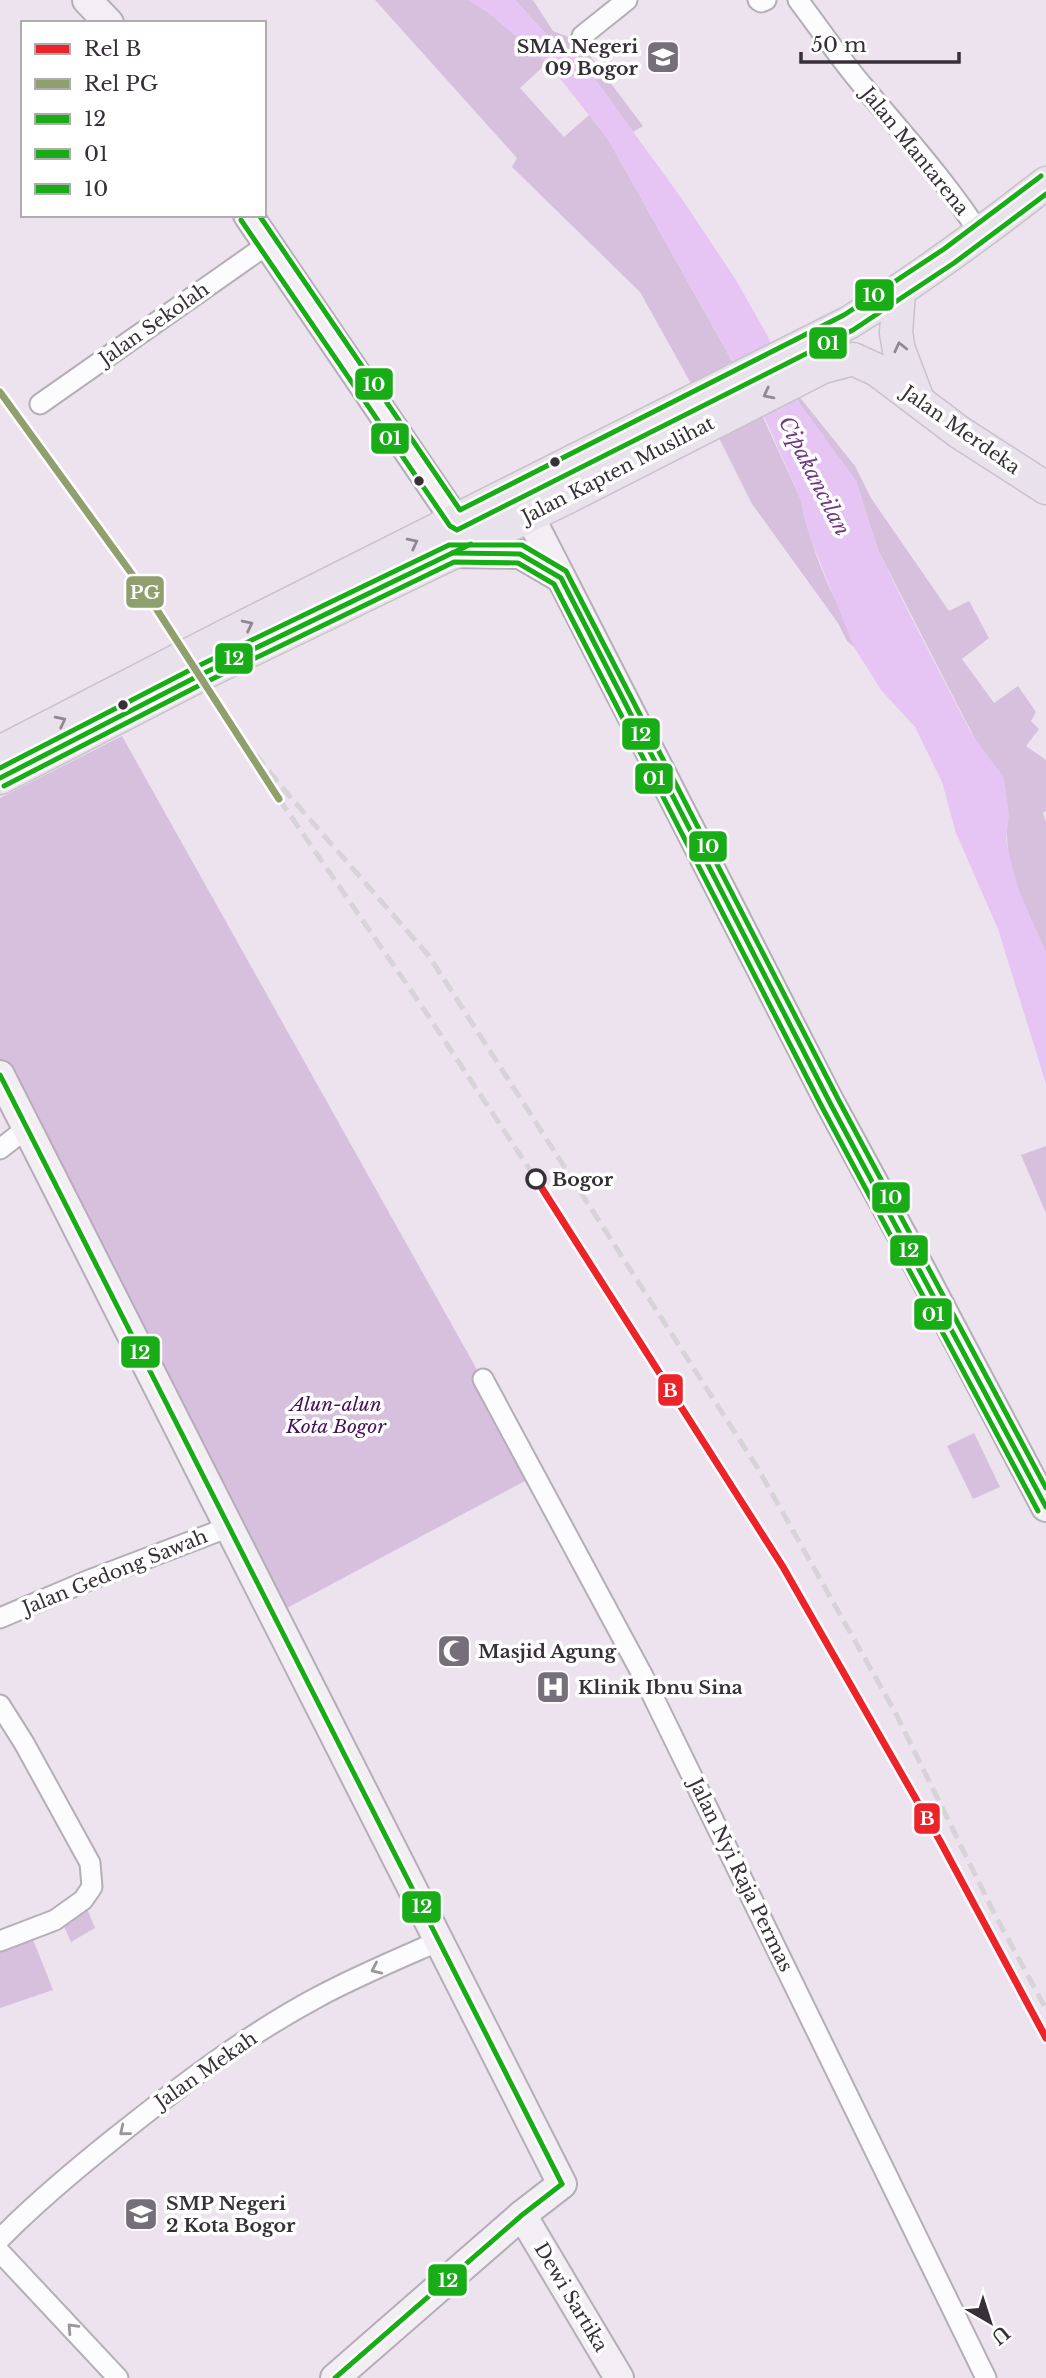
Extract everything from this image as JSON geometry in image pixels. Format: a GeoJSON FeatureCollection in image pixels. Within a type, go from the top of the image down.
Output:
{"type":"FeatureCollection","features":[{"type":"Feature","properties":{"kind":"main road","name":"Jalan Kapten Muslihat"},"geometry":{"type":"LineString","coordinates":[[460,540],[815,355],[848,323],[899,292],[1046,183]]}},
{"type":"Feature","properties":{"kind":"main road"},"geometry":{"type":"LineString","coordinates":[[899,292],[899,350],[918,400]]}},
{"type":"Feature","properties":{"kind":"main road","name":"Jalan Merdeka"},"geometry":{"type":"LineString","coordinates":[[815,355],[853,359],[877,370],[978,446],[1046,488]]}},
{"type":"Feature","properties":{"kind":"main road","name":"Jalan Kapten Muslihat"},"geometry":{"type":"LineString","coordinates":[[0,752],[219,639],[460,540],[529,515],[706,410]]}},
{"type":"Feature","properties":{"kind":"main road","name":"Jalan Kapten Muslihat"},"geometry":{"type":"LineString","coordinates":[[0,778],[200,675],[380,574]]}},
{"type":"Feature","properties":{"kind":"street"},"geometry":{"type":"LineString","coordinates":[[87,0],[107,21]]}},
{"type":"Feature","properties":{"kind":"street"},"geometry":{"type":"LineString","coordinates":[[582,36],[627,0]]}},
{"type":"Feature","properties":{"kind":"street"},"geometry":{"type":"LineString","coordinates":[[758,0],[766,0]]}},
{"type":"Feature","properties":{"kind":"street","name":"Jalan Mantarena"},"geometry":{"type":"LineString","coordinates":[[799,0],[862,85],[918,150],[980,234]]}},
{"type":"Feature","properties":{"kind":"street"},"geometry":{"type":"LineString","coordinates":[[249,217],[460,540],[520,554],[561,578]]}},
{"type":"Feature","properties":{"kind":"street","name":"Jalan Sekolah"},"geometry":{"type":"LineString","coordinates":[[40,404],[268,244]]}},
{"type":"Feature","properties":{"kind":"street"},"geometry":{"type":"LineString","coordinates":[[529,515],[830,1103],[1046,1507]]}},
{"type":"Feature","properties":{"kind":"street"},"geometry":{"type":"LineString","coordinates":[[0,1075],[562,2184],[522,2215],[335,2378]]}},
{"type":"Feature","properties":{"kind":"street"},"geometry":{"type":"LineString","coordinates":[[0,1149],[27,1128]]}},
{"type":"Feature","properties":{"kind":"street","name":"Jalan Nyi Raja Permas"},"geometry":{"type":"LineString","coordinates":[[483,1379],[643,1676],[986,2378]]}},
{"type":"Feature","properties":{"kind":"street","name":"Jalan Gedong Sawah"},"geometry":{"type":"LineString","coordinates":[[0,1618],[87,1581],[229,1527]]}},
{"type":"Feature","properties":{"kind":"street"},"geometry":{"type":"LineString","coordinates":[[0,1705],[90,1863],[92,1887],[83,1900],[55,1920],[0,1941]]}},
{"type":"Feature","properties":{"kind":"street","name":"Jalan Mekah"},"geometry":{"type":"LineString","coordinates":[[0,2239],[23,2215],[99,2151],[237,2045],[317,1997],[439,1941]]}},
{"type":"Feature","properties":{"kind":"street","name":"Dewi Sartika"},"geometry":{"type":"LineString","coordinates":[[522,2215],[619,2378]]}},
{"type":"Feature","properties":{"kind":"street"},"geometry":{"type":"LineString","coordinates":[[0,2252],[118,2378]]}},
{"type":"Feature","properties":{"kind":"green space"},"geometry":{"type":"Polygon","coordinates":[[[375,0],[468,0],[488,12],[547,63],[520,88],[564,137],[589,115],[608,139],[735,366],[693,387],[640,292],[512,167],[517,158],[375,0]]]}},
{"type":"Feature","properties":{"kind":"green space"},"geometry":{"type":"Polygon","coordinates":[[[515,0],[533,0],[553,31],[579,41],[643,126],[633,132],[579,57],[553,42],[515,0]]]}},
{"type":"Feature","properties":{"kind":"green space"},"geometry":{"type":"Polygon","coordinates":[[[790,385],[855,466],[871,498],[949,611],[969,601],[989,638],[962,659],[994,703],[1018,686],[1036,712],[1031,721],[1039,729],[1026,746],[1046,760],[1046,811],[1043,813],[1046,822],[1046,952],[1013,875],[1007,827],[978,745],[878,550],[856,481],[799,403],[790,385]]]}},
{"type":"Feature","properties":{"kind":"green space"},"geometry":{"type":"Polygon","coordinates":[[[761,413],[802,502],[816,555],[852,630],[854,647],[847,641],[838,623],[752,504],[717,434],[761,413]]]}},
{"type":"Feature","properties":{"kind":"green space","name":"Alun-alun Kota Bogor"},"geometry":{"type":"Polygon","coordinates":[[[122,736],[536,1475],[274,1615],[0,1075],[0,798],[122,736]]]}},
{"type":"Feature","properties":{"kind":"green space"},"geometry":{"type":"Polygon","coordinates":[[[1046,1146],[1046,1213],[1021,1155],[1046,1146]]]}},
{"type":"Feature","properties":{"kind":"green space"},"geometry":{"type":"Polygon","coordinates":[[[974,1433],[1000,1487],[973,1499],[947,1446],[974,1433]]]}},
{"type":"Feature","properties":{"kind":"green space"},"geometry":{"type":"Polygon","coordinates":[[[86,1906],[95,1928],[71,1942],[62,1922],[86,1906]]]}},
{"type":"Feature","properties":{"kind":"green space"},"geometry":{"type":"Polygon","coordinates":[[[32,1937],[53,1990],[0,2008],[0,1949],[32,1937]]]}},
{"type":"Feature","properties":{"kind":"water","name":"Cipakancilan"},"geometry":{"type":"Polygon","coordinates":[[[468,0],[515,0],[553,42],[579,57],[682,199],[736,280],[767,335],[799,403],[856,481],[878,550],[909,613],[971,733],[1004,778],[1009,814],[1006,840],[1012,866],[1019,891],[1046,952],[1046,1084],[998,929],[956,833],[942,782],[915,727],[881,690],[854,647],[811,540],[802,502],[766,421],[608,139],[550,66],[488,12],[468,0]]]}},
{"type":"Feature","properties":{"kind":"railway"},"geometry":{"type":"LineString","coordinates":[[229,722],[286,792],[429,956],[757,1467],[895,1712],[994,1913],[1046,2009]]}},
{"type":"Feature","properties":{"kind":"railway"},"geometry":{"type":"LineString","coordinates":[[279,799],[423,1008],[536,1179]]}},
{"type":"Feature","properties":{"kind":"rail line","name":"PG"},"geometry":{"type":"LineString","coordinates":[[0,392],[150,599],[279,799]]}},
{"type":"Feature","properties":{"kind":"rail line","name":"B"},"geometry":{"type":"LineString","coordinates":[[536,1179],[783,1567],[940,1841],[1046,2038]]}},
{"type":"Feature","properties":{"kind":"transit line","name":"10"},"geometry":{"type":"LineString","coordinates":[[260,217],[460,510],[844,315],[944,249],[1041,176]]}},
{"type":"Feature","properties":{"kind":"transit line","name":"01"},"geometry":{"type":"LineString","coordinates":[[241,220],[450,526],[457,530],[853,330],[954,263],[1046,194]]}},
{"type":"Feature","properties":{"kind":"transit line","name":"12"},"geometry":{"type":"LineString","coordinates":[[0,778],[200,675],[471,544]]}},
{"type":"Feature","properties":{"kind":"transit line","name":"10"},"geometry":{"type":"LineString","coordinates":[[0,768],[196,667],[449,545],[522,545],[566,571],[838,1099],[1046,1488]]}},
{"type":"Feature","properties":{"kind":"transit line","name":"12"},"geometry":{"type":"LineString","coordinates":[[452,553],[520,554],[561,578],[830,1103],[1046,1507]]}},
{"type":"Feature","properties":{"kind":"transit line","name":"01"},"geometry":{"type":"LineString","coordinates":[[4,786],[204,683],[454,562],[518,563],[554,584],[822,1107],[1038,1511]]}},
{"type":"Feature","properties":{"kind":"transit line","name":"12"},"geometry":{"type":"LineString","coordinates":[[0,1075],[562,2184]]}},
{"type":"Feature","properties":{"kind":"transit line","name":"12"},"geometry":{"type":"LineString","coordinates":[[335,2378],[522,2215],[562,2184]]}},
{"type":"Feature","properties":{"kind":"place","name":"SMA Negeri 09 Bogor"},"geometry":{"type":"Point","coordinates":[663,57]}},
{"type":"Feature","properties":{"kind":"place","name":"Bogor"},"geometry":{"type":"Point","coordinates":[536,1179]}},
{"type":"Feature","properties":{"kind":"place","name":"Masjid Agung"},"geometry":{"type":"Point","coordinates":[454,1651]}},
{"type":"Feature","properties":{"kind":"place","name":"Klinik Ibnu Sina"},"geometry":{"type":"Point","coordinates":[553,1687]}},
{"type":"Feature","properties":{"kind":"place","name":"SMP Negeri 2 Kota Bogor"},"geometry":{"type":"Point","coordinates":[141,2214]}}]}
